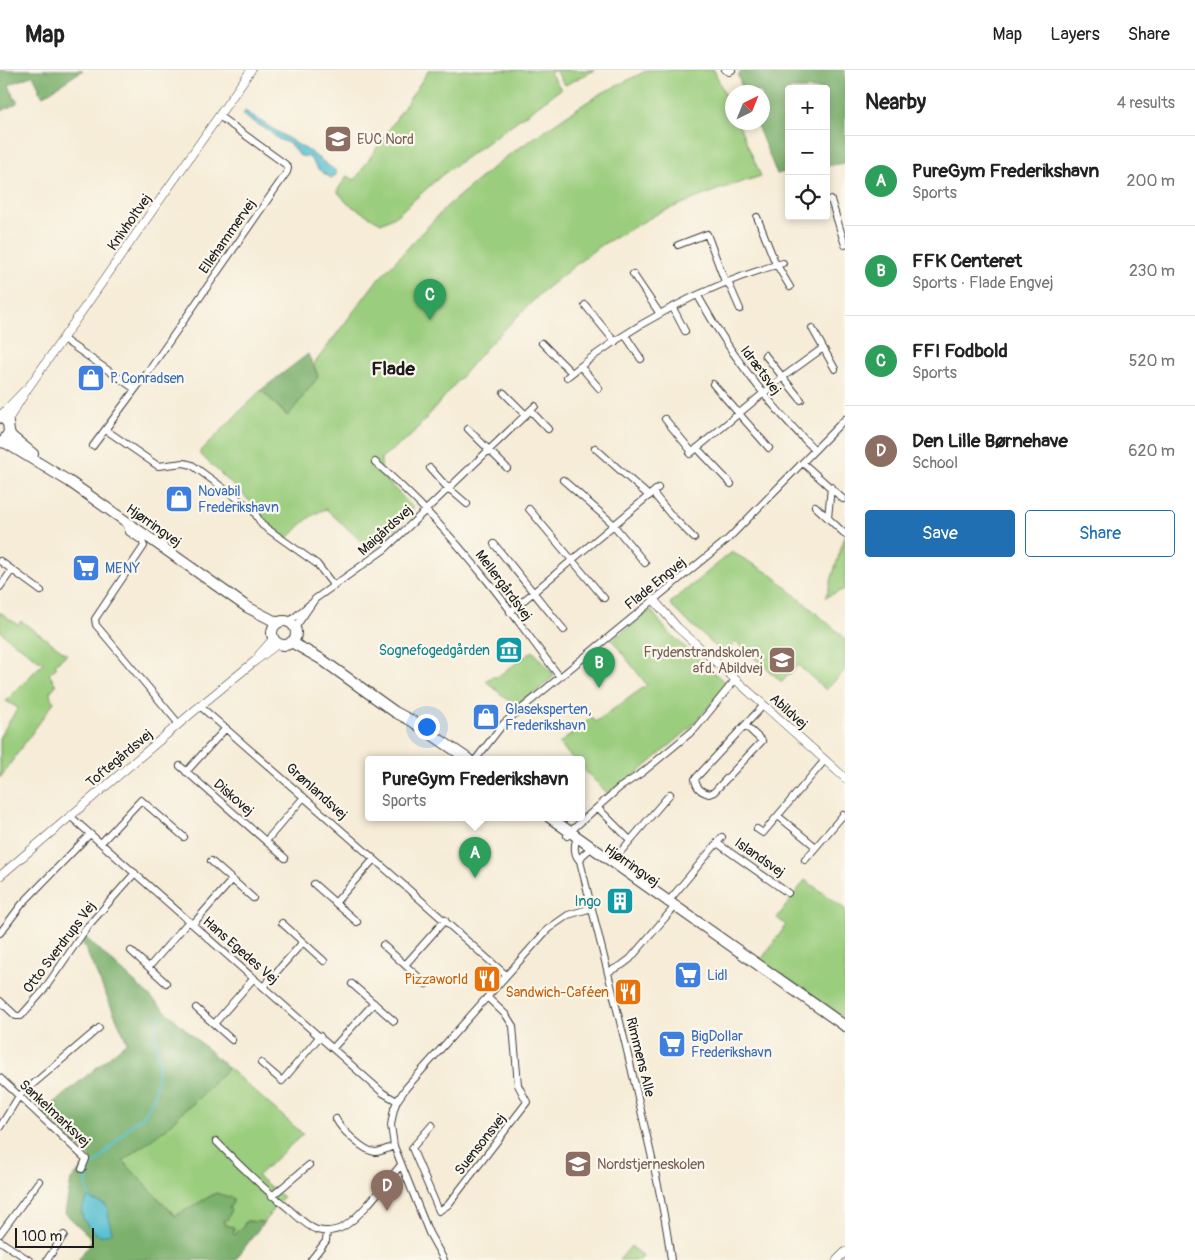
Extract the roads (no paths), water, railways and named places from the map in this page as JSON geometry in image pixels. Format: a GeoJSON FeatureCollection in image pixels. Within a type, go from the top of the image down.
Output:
{"type":"FeatureCollection","features":[{"type":"Feature","properties":{"kind":"main road","name":"Hjørringvej"},"geometry":{"type":"LineString","coordinates":[[0,414],[12,437],[40,460],[44,466]]}},
{"type":"Feature","properties":{"kind":"main road"},"geometry":{"type":"LineString","coordinates":[[1,442],[8,427]]}},
{"type":"Feature","properties":{"kind":"main road","name":"Hjørringvej"},"geometry":{"type":"LineString","coordinates":[[1,442],[6,443],[44,466],[247,607],[276,634]]}},
{"type":"Feature","properties":{"kind":"main road"},"geometry":{"type":"LineString","coordinates":[[293,632],[285,644],[276,634],[285,621],[293,632],[321,659],[406,719],[412,721],[464,756]]}},
{"type":"Feature","properties":{"kind":"main road"},"geometry":{"type":"LineString","coordinates":[[406,719],[409,724],[454,756]]}},
{"type":"Feature","properties":{"kind":"main road","name":"Hjørringvej"},"geometry":{"type":"LineString","coordinates":[[546,821],[573,837]]}},
{"type":"Feature","properties":{"kind":"main road","name":"Hjørringvej"},"geometry":{"type":"LineString","coordinates":[[554,821],[669,906],[707,928],[741,954],[771,981],[793,996],[810,1002],[845,1026]]}},
{"type":"Feature","properties":{"kind":"street","name":"Knivholtvej"},"geometry":{"type":"LineString","coordinates":[[8,427],[9,418],[28,388],[251,70]]}},
{"type":"Feature","properties":{"kind":"street"},"geometry":{"type":"LineString","coordinates":[[724,70],[729,72],[732,70]]}},
{"type":"Feature","properties":{"kind":"street","name":"Ellehammervej"},"geometry":{"type":"LineString","coordinates":[[94,446],[288,168],[219,116]]}},
{"type":"Feature","properties":{"kind":"street"},"geometry":{"type":"LineString","coordinates":[[830,200],[845,245]]}},
{"type":"Feature","properties":{"kind":"street"},"geometry":{"type":"LineString","coordinates":[[757,217],[790,287]]}},
{"type":"Feature","properties":{"kind":"street"},"geometry":{"type":"LineString","coordinates":[[678,245],[707,234],[715,252],[715,258],[740,309]]}},
{"type":"Feature","properties":{"kind":"street"},"geometry":{"type":"LineString","coordinates":[[542,343],[570,375],[625,335],[660,314],[727,283],[780,264]]}},
{"type":"Feature","properties":{"kind":"street"},"geometry":{"type":"LineString","coordinates":[[633,274],[660,314]]}},
{"type":"Feature","properties":{"kind":"street","name":"Idrætsvej"},"geometry":{"type":"LineString","coordinates":[[698,296],[729,348],[762,394],[815,450]]}},
{"type":"Feature","properties":{"kind":"street"},"geometry":{"type":"LineString","coordinates":[[585,305],[615,342]]}},
{"type":"Feature","properties":{"kind":"street"},"geometry":{"type":"LineString","coordinates":[[673,308],[685,331]]}},
{"type":"Feature","properties":{"kind":"street"},"geometry":{"type":"LineString","coordinates":[[812,328],[835,369]]}},
{"type":"Feature","properties":{"kind":"street"},"geometry":{"type":"LineString","coordinates":[[625,335],[641,359]]}},
{"type":"Feature","properties":{"kind":"street"},"geometry":{"type":"LineString","coordinates":[[63,339],[135,389]]}},
{"type":"Feature","properties":{"kind":"street"},"geometry":{"type":"LineString","coordinates":[[693,451],[783,377],[823,348]]}},
{"type":"Feature","properties":{"kind":"street"},"geometry":{"type":"LineString","coordinates":[[765,355],[801,400]]}},
{"type":"Feature","properties":{"kind":"street"},"geometry":{"type":"LineString","coordinates":[[581,366],[599,388]]}},
{"type":"Feature","properties":{"kind":"street"},"geometry":{"type":"LineString","coordinates":[[714,384],[738,414],[770,448]]}},
{"type":"Feature","properties":{"kind":"street","name":"Knivholtvej"},"geometry":{"type":"LineString","coordinates":[[0,414],[28,388]]}},
{"type":"Feature","properties":{"kind":"street"},"geometry":{"type":"LineString","coordinates":[[504,393],[531,411],[548,429]]}},
{"type":"Feature","properties":{"kind":"street","name":"Maigårdsvej"},"geometry":{"type":"LineString","coordinates":[[293,632],[312,604],[385,549],[531,411]]}},
{"type":"Feature","properties":{"kind":"street"},"geometry":{"type":"LineString","coordinates":[[665,419],[693,451],[731,484]]}},
{"type":"Feature","properties":{"kind":"street","name":"Flade Engvej"},"geometry":{"type":"LineString","coordinates":[[478,756],[504,723],[728,539],[845,419]]}},
{"type":"Feature","properties":{"kind":"street"},"geometry":{"type":"LineString","coordinates":[[468,429],[507,468]]}},
{"type":"Feature","properties":{"kind":"street"},"geometry":{"type":"LineString","coordinates":[[106,430],[158,466],[184,463],[192,465],[211,478],[254,510],[262,525],[317,564],[334,586]]}},
{"type":"Feature","properties":{"kind":"street"},"geometry":{"type":"LineString","coordinates":[[595,448],[651,494],[694,538]]}},
{"type":"Feature","properties":{"kind":"street","name":"Mellergårdsvej"},"geometry":{"type":"LineString","coordinates":[[375,462],[426,509],[473,563],[560,677]]}},
{"type":"Feature","properties":{"kind":"street"},"geometry":{"type":"LineString","coordinates":[[803,463],[843,499]]}},
{"type":"Feature","properties":{"kind":"street"},"geometry":{"type":"LineString","coordinates":[[430,468],[468,504]]}},
{"type":"Feature","properties":{"kind":"street"},"geometry":{"type":"LineString","coordinates":[[563,480],[614,526],[645,563]]}},
{"type":"Feature","properties":{"kind":"street"},"geometry":{"type":"LineString","coordinates":[[510,612],[658,488]]}},
{"type":"Feature","properties":{"kind":"street"},"geometry":{"type":"LineString","coordinates":[[828,518],[831,488]]}},
{"type":"Feature","properties":{"kind":"street"},"geometry":{"type":"LineString","coordinates":[[815,506],[845,534]]}},
{"type":"Feature","properties":{"kind":"street"},"geometry":{"type":"LineString","coordinates":[[529,509],[604,598]]}},
{"type":"Feature","properties":{"kind":"street"},"geometry":{"type":"LineString","coordinates":[[125,522],[129,532],[144,544],[125,576],[95,619],[96,625],[179,724]]}},
{"type":"Feature","properties":{"kind":"street"},"geometry":{"type":"LineString","coordinates":[[494,544],[564,630]]}},
{"type":"Feature","properties":{"kind":"street"},"geometry":{"type":"LineString","coordinates":[[0,562],[41,591]]}},
{"type":"Feature","properties":{"kind":"street"},"geometry":{"type":"LineString","coordinates":[[0,587],[12,570]]}},
{"type":"Feature","properties":{"kind":"street","name":"Abildvej"},"geometry":{"type":"LineString","coordinates":[[654,600],[677,627],[845,778]]}},
{"type":"Feature","properties":{"kind":"street","name":"Toftegårdsvej"},"geometry":{"type":"LineString","coordinates":[[0,876],[255,661],[276,634]]}},
{"type":"Feature","properties":{"kind":"street"},"geometry":{"type":"LineString","coordinates":[[573,837],[596,809],[619,788],[643,772],[694,729],[735,680]]}},
{"type":"Feature","properties":{"kind":"street"},"geometry":{"type":"LineString","coordinates":[[745,725],[762,741],[714,792],[709,794],[701,791],[696,785],[695,780],[745,725],[764,705]]}},
{"type":"Feature","properties":{"kind":"street","name":"Grønlandsvej"},"geometry":{"type":"LineString","coordinates":[[200,706],[506,975]]}},
{"type":"Feature","properties":{"kind":"street"},"geometry":{"type":"LineString","coordinates":[[186,772],[226,728]]}},
{"type":"Feature","properties":{"kind":"street"},"geometry":{"type":"LineString","coordinates":[[758,829],[763,833],[825,760]]}},
{"type":"Feature","properties":{"kind":"street","name":"Diskovej"},"geometry":{"type":"LineString","coordinates":[[180,766],[285,858]]}},
{"type":"Feature","properties":{"kind":"street"},"geometry":{"type":"LineString","coordinates":[[611,863],[670,794]]}},
{"type":"Feature","properties":{"kind":"street"},"geometry":{"type":"LineString","coordinates":[[266,842],[304,797]]}},
{"type":"Feature","properties":{"kind":"street"},"geometry":{"type":"LineString","coordinates":[[101,843],[141,800],[184,837]]}},
{"type":"Feature","properties":{"kind":"street"},"geometry":{"type":"LineString","coordinates":[[596,809],[601,811],[630,840]]}},
{"type":"Feature","properties":{"kind":"street"},"geometry":{"type":"LineString","coordinates":[[805,860],[843,815],[845,817]]}},
{"type":"Feature","properties":{"kind":"street","name":"Hans Egedes Vej"},"geometry":{"type":"LineString","coordinates":[[70,816],[383,1093],[397,1101]]}},
{"type":"Feature","properties":{"kind":"street"},"geometry":{"type":"LineString","coordinates":[[778,816],[816,847]]}},
{"type":"Feature","properties":{"kind":"street"},"geometry":{"type":"LineString","coordinates":[[0,933],[22,904],[62,865],[90,834]]}},
{"type":"Feature","properties":{"kind":"street","name":"Rimmens Alle"},"geometry":{"type":"LineString","coordinates":[[573,837],[608,972],[660,1189],[671,1260]]}},
{"type":"Feature","properties":{"kind":"street"},"geometry":{"type":"LineString","coordinates":[[608,972],[630,959],[722,837]]}},
{"type":"Feature","properties":{"kind":"street","name":"Islandsvej"},"geometry":{"type":"LineString","coordinates":[[717,843],[788,892]]}},
{"type":"Feature","properties":{"kind":"street"},"geometry":{"type":"LineString","coordinates":[[580,861],[582,856],[590,849]]}},
{"type":"Feature","properties":{"kind":"street"},"geometry":{"type":"LineString","coordinates":[[335,903],[374,859]]}},
{"type":"Feature","properties":{"kind":"street"},"geometry":{"type":"LineString","coordinates":[[211,861],[253,898]]}},
{"type":"Feature","properties":{"kind":"street","name":"Otto Sverdrups Vej"},"geometry":{"type":"LineString","coordinates":[[0,1001],[16,1016],[21,1016],[43,991],[88,926],[135,874]]}},
{"type":"Feature","properties":{"kind":"street"},"geometry":{"type":"LineString","coordinates":[[149,967],[232,880]]}},
{"type":"Feature","properties":{"kind":"street"},"geometry":{"type":"LineString","coordinates":[[314,884],[357,922]]}},
{"type":"Feature","properties":{"kind":"street"},"geometry":{"type":"LineString","coordinates":[[444,1260],[428,1233],[394,1146],[391,1125],[397,1101],[406,1088],[552,925],[568,915],[592,908]]}},
{"type":"Feature","properties":{"kind":"street"},"geometry":{"type":"LineString","coordinates":[[405,965],[445,920]]}},
{"type":"Feature","properties":{"kind":"street"},"geometry":{"type":"LineString","coordinates":[[282,923],[324,961]]}},
{"type":"Feature","properties":{"kind":"street"},"geometry":{"type":"LineString","coordinates":[[263,987],[303,942]]}},
{"type":"Feature","properties":{"kind":"street"},"geometry":{"type":"LineString","coordinates":[[383,945],[426,984]]}},
{"type":"Feature","properties":{"kind":"street"},"geometry":{"type":"LineString","coordinates":[[131,951],[166,983]]}},
{"type":"Feature","properties":{"kind":"street"},"geometry":{"type":"LineString","coordinates":[[214,1024],[254,978]]}},
{"type":"Feature","properties":{"kind":"street"},"geometry":{"type":"LineString","coordinates":[[352,984],[394,1021]]}},
{"type":"Feature","properties":{"kind":"street","name":"Suensonsvej"},"geometry":{"type":"LineString","coordinates":[[432,1125],[412,1148],[439,1211],[448,1205],[526,1102],[518,1085],[513,1026],[487,997]]}},
{"type":"Feature","properties":{"kind":"street"},"geometry":{"type":"LineString","coordinates":[[333,1048],[374,1003]]}},
{"type":"Feature","properties":{"kind":"street"},"geometry":{"type":"LineString","coordinates":[[196,1008],[232,1040]]}},
{"type":"Feature","properties":{"kind":"street"},"geometry":{"type":"LineString","coordinates":[[0,1127],[19,1096],[99,1028]]}},
{"type":"Feature","properties":{"kind":"street"},"geometry":{"type":"LineString","coordinates":[[261,1064],[282,1081],[320,1036]]}},
{"type":"Feature","properties":{"kind":"street","name":"Sankelmarksvej"},"geometry":{"type":"LineString","coordinates":[[0,1078],[86,1159],[82,1169]]}},
{"type":"Feature","properties":{"kind":"street"},"geometry":{"type":"LineString","coordinates":[[336,1119],[340,1126],[364,1148],[370,1151],[381,1151],[394,1146]]}},
{"type":"Feature","properties":{"kind":"street"},"geometry":{"type":"LineString","coordinates":[[216,1141],[250,1177],[310,1227],[327,1231],[342,1227],[354,1218],[401,1165]]}},
{"type":"Feature","properties":{"kind":"street"},"geometry":{"type":"LineString","coordinates":[[272,1196],[309,1165]]}},
{"type":"Feature","properties":{"kind":"street"},"geometry":{"type":"LineString","coordinates":[[0,1234],[39,1181]]}},
{"type":"Feature","properties":{"kind":"street"},"geometry":{"type":"LineString","coordinates":[[311,1260],[326,1241],[327,1231]]}},
{"type":"Feature","properties":{"kind":"street"},"geometry":{"type":"LineString","coordinates":[[47,1260],[64,1234]]}},
{"type":"Feature","properties":{"kind":"street"},"geometry":{"type":"LineString","coordinates":[[0,1241],[29,1260]]}},
{"type":"Feature","properties":{"kind":"street"},"geometry":{"type":"LineString","coordinates":[[837,1260],[845,1252]]}},
{"type":"Feature","properties":{"kind":"water"},"geometry":{"type":"Polygon","coordinates":[[[245,111],[306,149],[336,171],[336,175],[331,178],[319,170],[309,157],[300,156],[290,144],[278,139],[268,130],[245,117],[243,115],[245,111]]]}},
{"type":"Feature","properties":{"kind":"water"},"geometry":{"type":"Polygon","coordinates":[[[89,1197],[106,1205],[112,1232],[104,1235],[98,1234],[92,1230],[83,1218],[84,1205],[89,1197]]]}},
{"type":"Feature","properties":{"kind":"waterway"},"geometry":{"type":"LineString","coordinates":[[95,1164],[135,1121],[143,1117],[154,1097],[159,1063],[155,1029],[160,1016]]}},
{"type":"Feature","properties":{"kind":"waterway"},"geometry":{"type":"LineString","coordinates":[[89,1197],[87,1181],[88,1174],[92,1168]]}},
{"type":"Feature","properties":{"kind":"place","name":"EUC Nord"},"geometry":{"type":"Point","coordinates":[338,139]}},
{"type":"Feature","properties":{"kind":"place","name":"FFI Fodbold"},"geometry":{"type":"Point","coordinates":[430,320]}},
{"type":"Feature","properties":{"kind":"place","name":"P. Conradsen"},"geometry":{"type":"Point","coordinates":[91,378]}},
{"type":"Feature","properties":{"kind":"place","name":"Novabil Frederikshavn"},"geometry":{"type":"Point","coordinates":[179,499]}},
{"type":"Feature","properties":{"kind":"place","name":"MENY"},"geometry":{"type":"Point","coordinates":[86,568]}},
{"type":"Feature","properties":{"kind":"place","name":"Sognefogedgården"},"geometry":{"type":"Point","coordinates":[509,650]}},
{"type":"Feature","properties":{"kind":"place","name":"Frydenstrandskolen, afd. Abildvej"},"geometry":{"type":"Point","coordinates":[782,660]}},
{"type":"Feature","properties":{"kind":"place","name":"FFK Centeret"},"geometry":{"type":"Point","coordinates":[599,688]}},
{"type":"Feature","properties":{"kind":"place","name":"Glaseksperten, Frederikshavn"},"geometry":{"type":"Point","coordinates":[486,717]}},
{"type":"Feature","properties":{"kind":"place","name":"PureGym Frederikshavn"},"geometry":{"type":"Point","coordinates":[475,878]}},
{"type":"Feature","properties":{"kind":"place","name":"Ingo"},"geometry":{"type":"Point","coordinates":[620,901]}},
{"type":"Feature","properties":{"kind":"place","name":"Lidl"},"geometry":{"type":"Point","coordinates":[688,975]}},
{"type":"Feature","properties":{"kind":"place","name":"Pizzaworld"},"geometry":{"type":"Point","coordinates":[487,979]}},
{"type":"Feature","properties":{"kind":"place","name":"Sandwich-Caféen"},"geometry":{"type":"Point","coordinates":[628,992]}},
{"type":"Feature","properties":{"kind":"place","name":"BigDollar Frederikshavn"},"geometry":{"type":"Point","coordinates":[672,1044]}},
{"type":"Feature","properties":{"kind":"place","name":"Nordstjerneskolen"},"geometry":{"type":"Point","coordinates":[578,1164]}},
{"type":"Feature","properties":{"kind":"place","name":"Den Lille Børnehave"},"geometry":{"type":"Point","coordinates":[387,1211]}},
{"type":"Feature","properties":{"kind":"district","name":"Flade"},"geometry":{"type":"Point","coordinates":[393,368]}}]}
